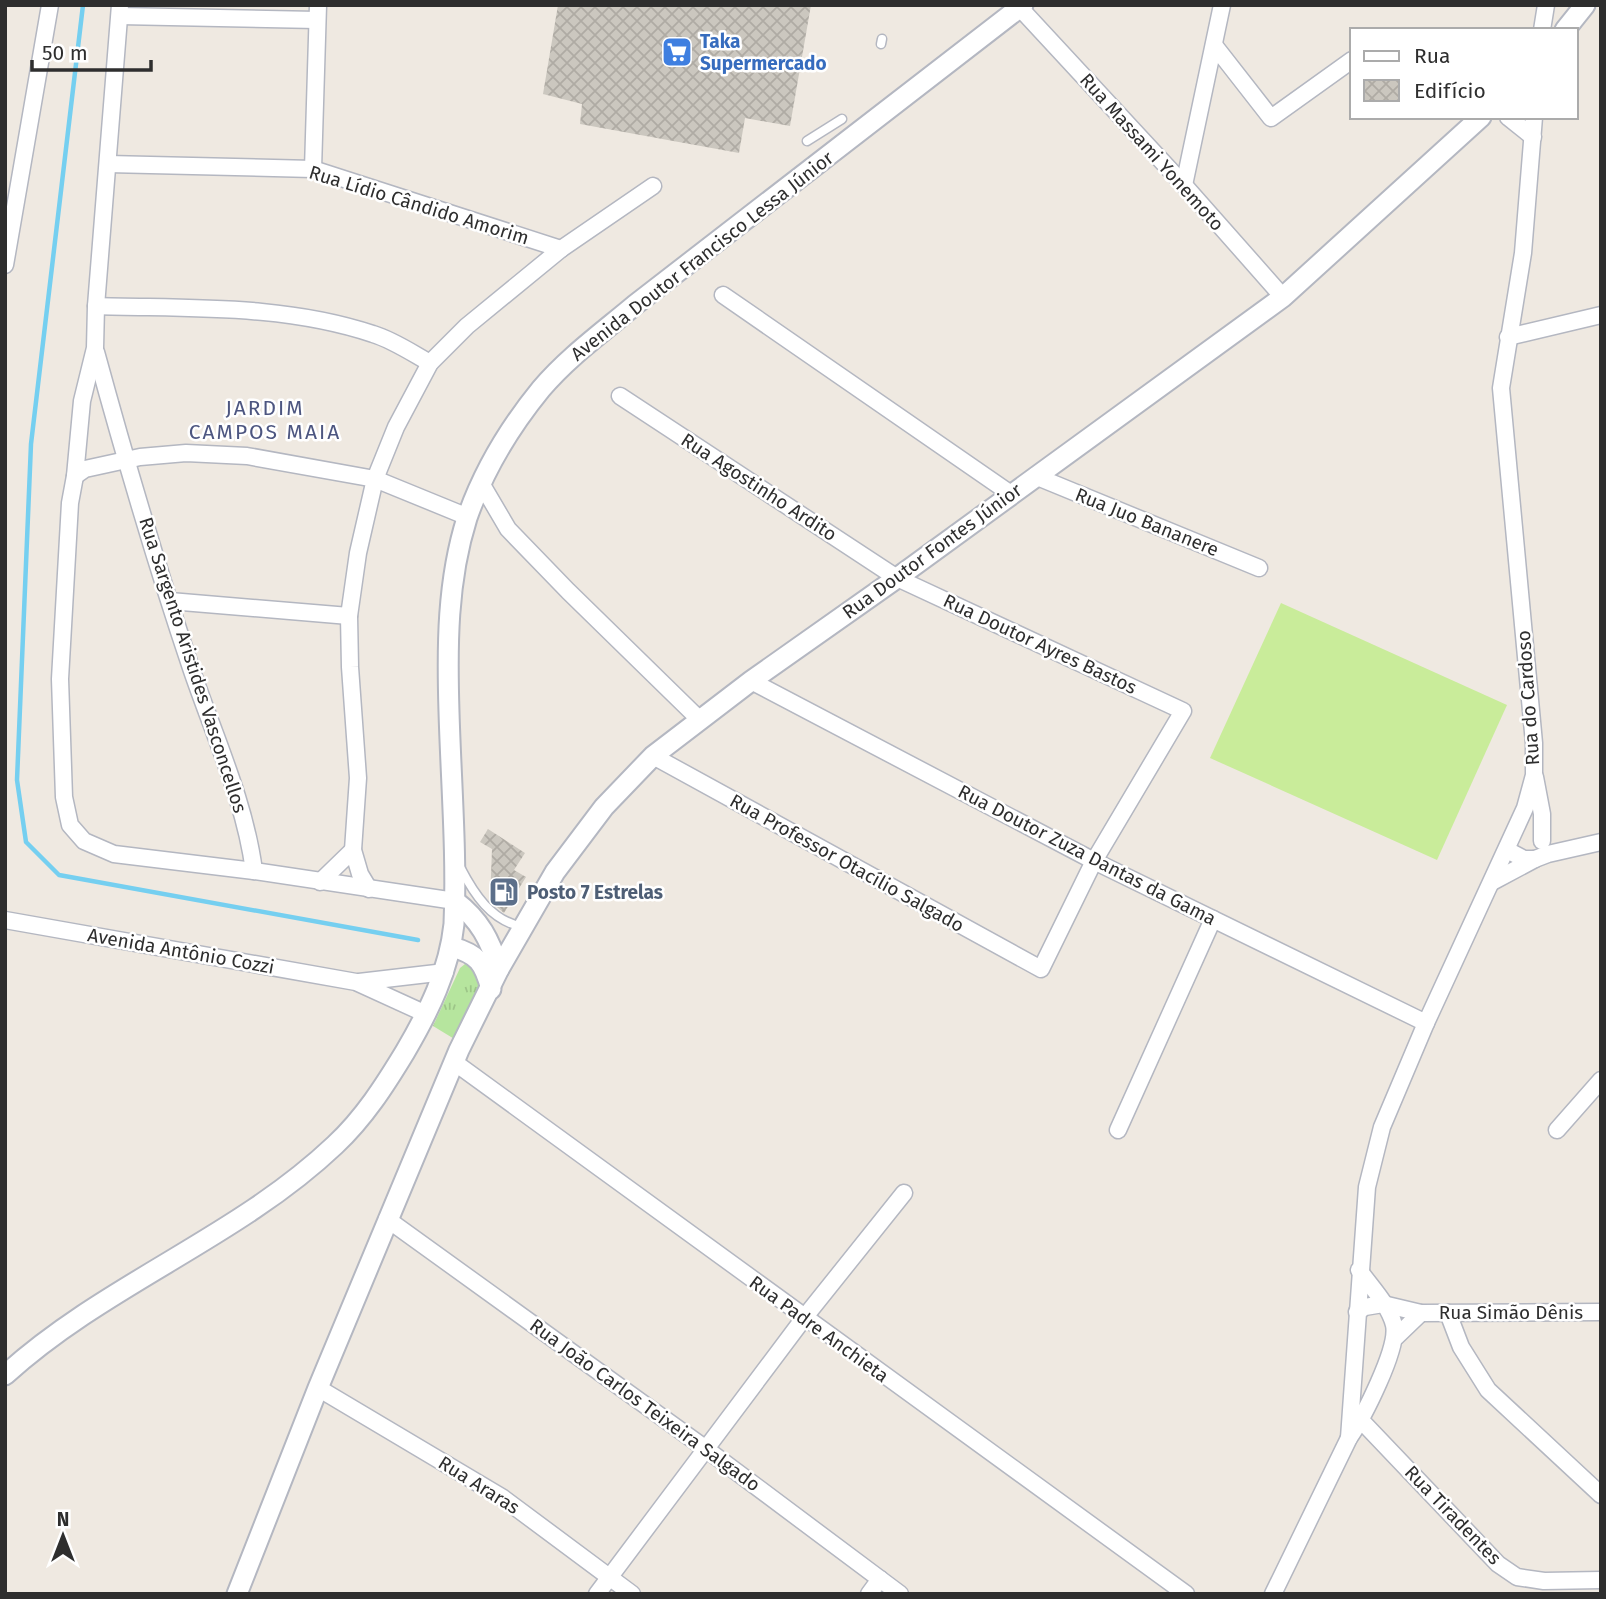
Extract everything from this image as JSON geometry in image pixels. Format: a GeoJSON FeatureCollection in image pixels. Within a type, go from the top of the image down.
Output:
{"type":"FeatureCollection","features":[{"type":"Feature","properties":{"kind":"street"},"geometry":{"type":"LineString","coordinates":[[5,265],[11,200],[50,5]]}},
{"type":"Feature","properties":{"kind":"street"},"geometry":{"type":"LineString","coordinates":[[1184,185],[1222,5]]}},
{"type":"Feature","properties":{"kind":"street"},"geometry":{"type":"LineString","coordinates":[[1542,28],[1546,5]]}},
{"type":"Feature","properties":{"kind":"street"},"geometry":{"type":"LineString","coordinates":[[1566,28],[1585,5]]}},
{"type":"Feature","properties":{"kind":"street","name":"Rua Massami Yonemoto"},"geometry":{"type":"LineString","coordinates":[[1021,7],[1283,297]]}},
{"type":"Feature","properties":{"kind":"street","name":"Avenida Doutor Francisco Lessa Júnior"},"geometry":{"type":"LineString","coordinates":[[422,1022],[445,972],[452,947],[455,901],[447,639],[453,583],[468,517],[481,483],[512,429],[542,388],[575,355],[636,304],[1021,7]]}},
{"type":"Feature","properties":{"kind":"street"},"geometry":{"type":"LineString","coordinates":[[120,11],[318,12],[313,169]]}},
{"type":"Feature","properties":{"kind":"street","name":"Rua Sargento Aristides Vasconcellos"},"geometry":{"type":"LineString","coordinates":[[120,11],[96,306],[95,348],[82,401],[70,503],[60,679],[64,797],[70,825],[84,841],[114,854],[455,901]]}},
{"type":"Feature","properties":{"kind":"street"},"geometry":{"type":"LineString","coordinates":[[1214,45],[1271,118],[1350,61]]}},
{"type":"Feature","properties":{"kind":"street","name":"Rua Doutor Fontes Júnior"},"geometry":{"type":"LineString","coordinates":[[237,1594],[387,1219],[457,1056],[499,969],[555,872],[604,807],[653,756],[751,681],[1283,297],[1479,119]]}},
{"type":"Feature","properties":{"kind":"street"},"geometry":{"type":"LineString","coordinates":[[1510,119],[1533,137]]}},
{"type":"Feature","properties":{"kind":"street","name":"Rua do Cardoso"},"geometry":{"type":"LineString","coordinates":[[1277,1592],[1349,1438],[1356,1415],[1353,1368],[1359,1270],[1367,1187],[1382,1127],[1426,1023],[1517,830],[1534,775],[1534,743],[1501,388],[1523,253],[1534,119]]}},
{"type":"Feature","properties":{"kind":"street","name":"Rua Lídio Cândido Amorim"},"geometry":{"type":"LineString","coordinates":[[108,164],[313,169],[561,249]]}},
{"type":"Feature","properties":{"kind":"street"},"geometry":{"type":"LineString","coordinates":[[369,889],[360,874],[353,850],[358,778],[349,616],[358,553],[374,479],[396,426],[430,363],[467,326],[561,249],[653,186]]}},
{"type":"Feature","properties":{"kind":"street"},"geometry":{"type":"LineString","coordinates":[[723,295],[1010,494]]}},
{"type":"Feature","properties":{"kind":"street"},"geometry":{"type":"LineString","coordinates":[[96,306],[276,311],[373,334],[395,342],[430,363]]}},
{"type":"Feature","properties":{"kind":"street"},"geometry":{"type":"LineString","coordinates":[[1508,338],[1600,320]]}},
{"type":"Feature","properties":{"kind":"street","name":"Rua Sargento Aristides Vasconcellos"},"geometry":{"type":"LineString","coordinates":[[95,348],[126,460],[191,669],[241,807],[254,872]]}},
{"type":"Feature","properties":{"kind":"street","name":"Rua Agostinho Ardito"},"geometry":{"type":"LineString","coordinates":[[620,396],[897,578]]}},
{"type":"Feature","properties":{"kind":"street"},"geometry":{"type":"LineString","coordinates":[[75,476],[85,469],[126,460],[186,453],[247,456],[374,479],[468,517]]}},
{"type":"Feature","properties":{"kind":"street","name":"Rua Juo Bananere"},"geometry":{"type":"LineString","coordinates":[[1035,476],[1259,568]]}},
{"type":"Feature","properties":{"kind":"street"},"geometry":{"type":"LineString","coordinates":[[481,483],[508,528],[568,591],[700,720]]}},
{"type":"Feature","properties":{"kind":"street","name":"Rua Doutor Ayres Bastos"},"geometry":{"type":"LineString","coordinates":[[897,578],[1183,711],[1094,861]]}},
{"type":"Feature","properties":{"kind":"street"},"geometry":{"type":"LineString","coordinates":[[170,601],[349,616]]}},
{"type":"Feature","properties":{"kind":"street","name":"Rua Doutor Zuza Dantas da Gama"},"geometry":{"type":"LineString","coordinates":[[751,681],[1094,861],[1426,1023]]}},
{"type":"Feature","properties":{"kind":"street","name":"Rua Professor Otacílio Salgado"},"geometry":{"type":"LineString","coordinates":[[653,756],[1041,970],[1094,861]]}},
{"type":"Feature","properties":{"kind":"street"},"geometry":{"type":"LineString","coordinates":[[1534,775],[1542,814],[1542,851]]}},
{"type":"Feature","properties":{"kind":"street"},"geometry":{"type":"LineString","coordinates":[[1517,830],[1534,834],[1542,851]]}},
{"type":"Feature","properties":{"kind":"street"},"geometry":{"type":"LineString","coordinates":[[1507,850],[1524,859],[1542,851],[1601,842]]}},
{"type":"Feature","properties":{"kind":"street"},"geometry":{"type":"LineString","coordinates":[[320,882],[353,850]]}},
{"type":"Feature","properties":{"kind":"street"},"geometry":{"type":"LineString","coordinates":[[1492,882],[1542,851]]}},
{"type":"Feature","properties":{"kind":"street"},"geometry":{"type":"LineString","coordinates":[[455,901],[481,925],[492,944],[499,969]]}},
{"type":"Feature","properties":{"kind":"street"},"geometry":{"type":"LineString","coordinates":[[1118,1130],[1213,919]]}},
{"type":"Feature","properties":{"kind":"street","name":"Avenida Antônio Cozzi"},"geometry":{"type":"LineString","coordinates":[[5,920],[356,982],[445,972]]}},
{"type":"Feature","properties":{"kind":"street"},"geometry":{"type":"LineString","coordinates":[[452,947],[467,951],[478,960],[485,968],[491,989]]}},
{"type":"Feature","properties":{"kind":"street","name":"Avenida Antônio Cozzi"},"geometry":{"type":"LineString","coordinates":[[356,982],[422,1022]]}},
{"type":"Feature","properties":{"kind":"street"},"geometry":{"type":"LineString","coordinates":[[5,1375],[52,1335],[223,1228],[286,1185],[325,1153],[363,1116],[422,1022]]}},
{"type":"Feature","properties":{"kind":"street","name":"Rua Padre Anchieta"},"geometry":{"type":"LineString","coordinates":[[457,1056],[804,1318],[1186,1594]]}},
{"type":"Feature","properties":{"kind":"street"},"geometry":{"type":"LineString","coordinates":[[1557,1130],[1601,1080]]}},
{"type":"Feature","properties":{"kind":"street"},"geometry":{"type":"LineString","coordinates":[[597,1594],[804,1318],[904,1193]]}},
{"type":"Feature","properties":{"kind":"street","name":"Rua João Carlos Teixeira Salgado"},"geometry":{"type":"LineString","coordinates":[[387,1219],[706,1449],[900,1594]]}},
{"type":"Feature","properties":{"kind":"street"},"geometry":{"type":"LineString","coordinates":[[1356,1415],[1380,1378],[1396,1338],[1391,1316],[1359,1270]]}},
{"type":"Feature","properties":{"kind":"street"},"geometry":{"type":"LineString","coordinates":[[1357,1312],[1365,1307],[1383,1304]]}},
{"type":"Feature","properties":{"kind":"street","name":"Rua Simão Dênis"},"geometry":{"type":"LineString","coordinates":[[1383,1304],[1421,1313],[1601,1312]]}},
{"type":"Feature","properties":{"kind":"street","name":"Rua Simão Dênis"},"geometry":{"type":"LineString","coordinates":[[1396,1338],[1421,1313]]}},
{"type":"Feature","properties":{"kind":"street"},"geometry":{"type":"LineString","coordinates":[[1448,1313],[1461,1347],[1488,1390],[1601,1495]]}},
{"type":"Feature","properties":{"kind":"street"},"geometry":{"type":"LineString","coordinates":[[1353,1368],[1365,1376],[1380,1378]]}},
{"type":"Feature","properties":{"kind":"street","name":"Rua Araras"},"geometry":{"type":"LineString","coordinates":[[318,1388],[503,1498],[632,1594]]}},
{"type":"Feature","properties":{"kind":"street","name":"Rua Tiradentes"},"geometry":{"type":"LineString","coordinates":[[1356,1415],[1498,1564],[1517,1577],[1544,1581],[1601,1580]]}},
{"type":"Feature","properties":{"kind":"street"},"geometry":{"type":"LineString","coordinates":[[869,1594],[880,1579]]}},
{"type":"Feature","properties":{"kind":"lane"},"geometry":{"type":"LineString","coordinates":[[807,141],[842,119]]}},
{"type":"Feature","properties":{"kind":"lane"},"geometry":{"type":"LineString","coordinates":[[454,855],[474,893],[489,911],[505,922],[523,927]]}},
{"type":"Feature","properties":{"kind":"green space"},"geometry":{"type":"Polygon","coordinates":[[[1281,603],[1507,705],[1437,860],[1210,758],[1281,603]]]}},
{"type":"Feature","properties":{"kind":"green space"},"geometry":{"type":"Polygon","coordinates":[[[465,964],[472,964],[481,983],[456,1040],[433,1026],[460,968],[465,964]]]}},
{"type":"Feature","properties":{"kind":"building","name":"Taka Supermercado"},"geometry":{"type":"Polygon","coordinates":[[[558,5],[811,5],[790,126],[745,118],[739,153],[580,124],[582,104],[543,94],[558,5]]]}},
{"type":"Feature","properties":{"kind":"building"},"geometry":{"type":"Polygon","coordinates":[[[488,829],[525,853],[514,870],[526,877],[504,913],[490,901],[492,849],[480,842],[488,829]]]}},
{"type":"Feature","properties":{"kind":"waterway"},"geometry":{"type":"LineString","coordinates":[[83,5],[31,444],[17,780],[26,842],[59,875],[418,940]]}},
{"type":"Feature","properties":{"kind":"place","name":"Taka Supermercado"},"geometry":{"type":"Point","coordinates":[677,52]}},
{"type":"Feature","properties":{"kind":"place","name":"Posto 7 Estrelas"},"geometry":{"type":"Point","coordinates":[504,892]}},
{"type":"Feature","properties":{"kind":"district","name":"JARDIM CAMPOS MAIA"},"geometry":{"type":"Point","coordinates":[265,420]}}]}
